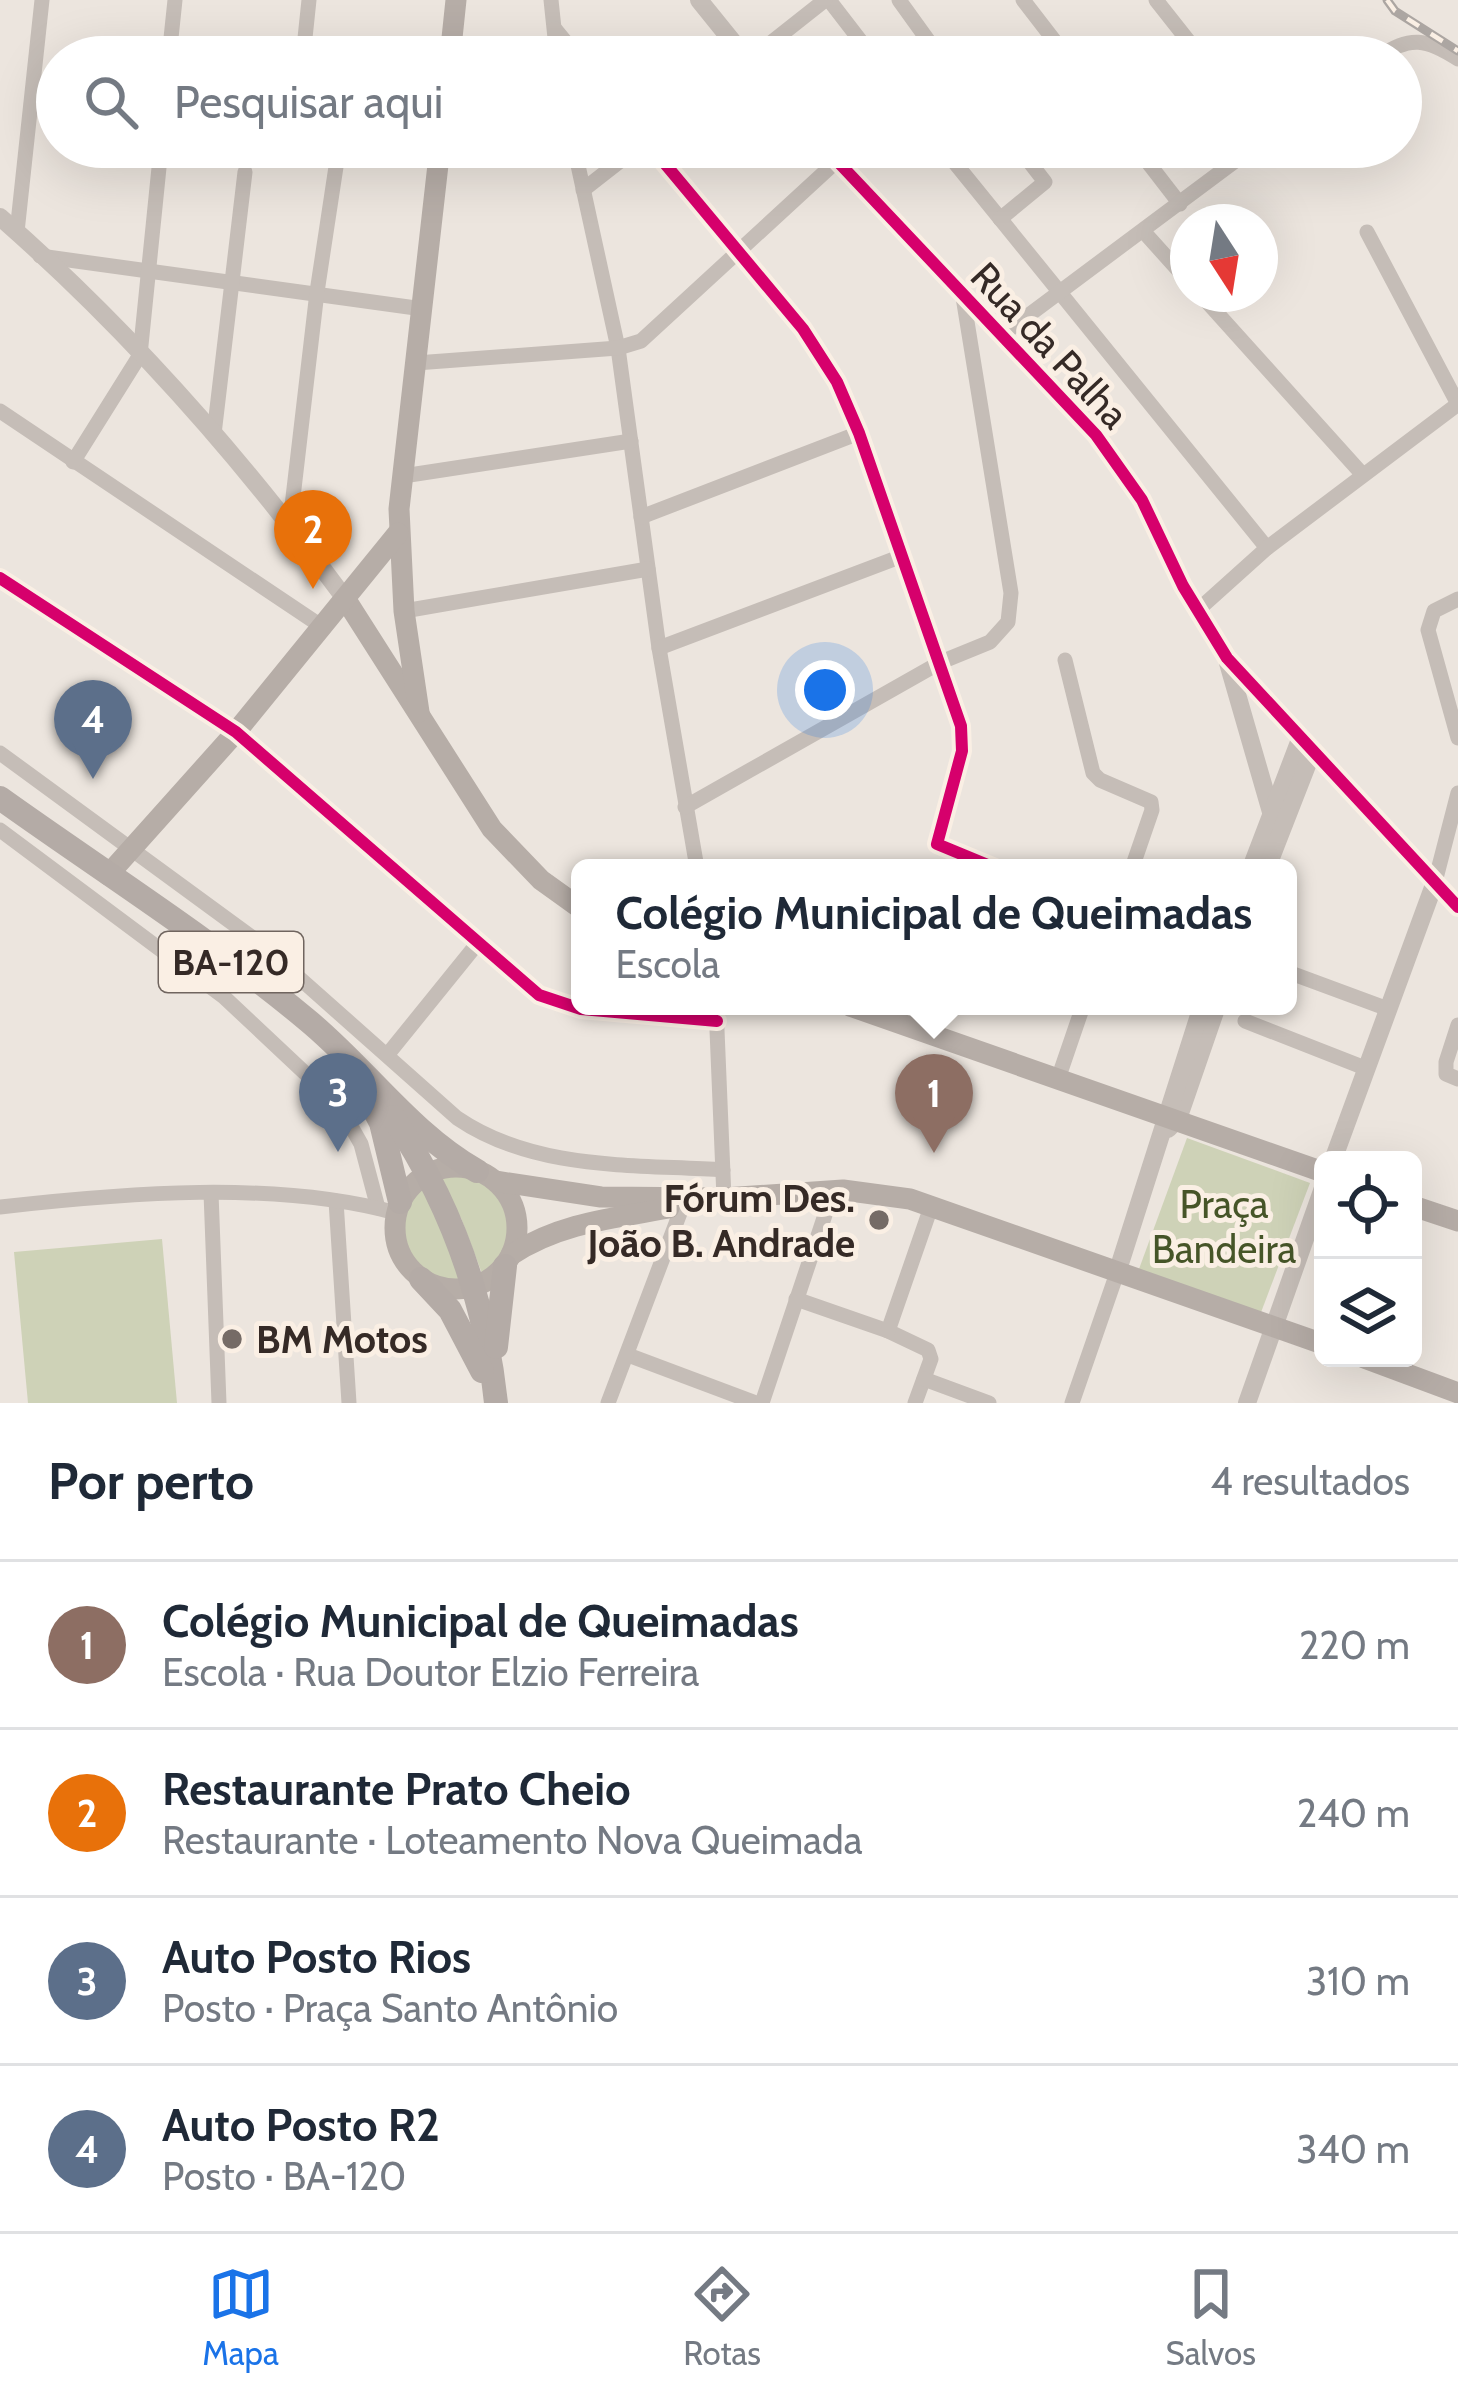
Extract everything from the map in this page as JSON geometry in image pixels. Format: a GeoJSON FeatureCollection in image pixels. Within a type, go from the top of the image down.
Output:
{"type":"FeatureCollection","features":[{"type":"Feature","properties":{"kind":"main road"},"geometry":{"type":"LineString","coordinates":[[452,36],[456,0]]}},
{"type":"Feature","properties":{"kind":"main road"},"geometry":{"type":"LineString","coordinates":[[419,712],[398,532],[438,168]]}},
{"type":"Feature","properties":{"kind":"main road"},"geometry":{"type":"LineString","coordinates":[[108,874],[236,732],[398,532]]}},
{"type":"Feature","properties":{"kind":"main road"},"geometry":{"type":"LineString","coordinates":[[346,600],[492,829],[541,880],[571,902]]}},
{"type":"Feature","properties":{"kind":"main road","name":"BA-120"},"geometry":{"type":"LineString","coordinates":[[0,798],[274,992],[347,1058],[428,1173],[476,1286],[494,1403]]}},
{"type":"Feature","properties":{"kind":"main road"},"geometry":{"type":"LineString","coordinates":[[876,1015],[1168,1123],[1314,1169]]}},
{"type":"Feature","properties":{"kind":"main road"},"geometry":{"type":"LineString","coordinates":[[347,1058],[381,1123],[395,1243],[404,1263],[450,1310],[467,1336],[494,1403]]}},
{"type":"Feature","properties":{"kind":"main road"},"geometry":{"type":"LineString","coordinates":[[347,1058],[424,1134],[486,1176],[514,1210],[516,1241],[508,1261],[493,1373]]}},
{"type":"Feature","properties":{"kind":"main road"},"geometry":{"type":"LineString","coordinates":[[391,1208],[428,1173],[457,1167],[601,1197],[724,1198],[833,1191],[910,1199],[1314,1340]]}},
{"type":"Feature","properties":{"kind":"main road"},"geometry":{"type":"LineString","coordinates":[[421,1279],[455,1290],[476,1286],[535,1239],[579,1224],[724,1198]]}},
{"type":"Feature","properties":{"kind":"main road"},"geometry":{"type":"LineString","coordinates":[[1422,1209],[1458,1221]]}},
{"type":"Feature","properties":{"kind":"main road"},"geometry":{"type":"LineString","coordinates":[[1388,1367],[1458,1393]]}},
{"type":"Feature","properties":{"kind":"street"},"geometry":{"type":"LineString","coordinates":[[39,36],[43,0]]}},
{"type":"Feature","properties":{"kind":"street"},"geometry":{"type":"LineString","coordinates":[[171,36],[175,0]]}},
{"type":"Feature","properties":{"kind":"street"},"geometry":{"type":"LineString","coordinates":[[305,36],[309,0]]}},
{"type":"Feature","properties":{"kind":"street"},"geometry":{"type":"LineString","coordinates":[[551,0],[554,36]]}},
{"type":"Feature","properties":{"kind":"street"},"geometry":{"type":"LineString","coordinates":[[699,0],[731,36]]}},
{"type":"Feature","properties":{"kind":"street"},"geometry":{"type":"LineString","coordinates":[[778,36],[827,0],[856,36]]}},
{"type":"Feature","properties":{"kind":"street"},"geometry":{"type":"LineString","coordinates":[[899,0],[926,36]]}},
{"type":"Feature","properties":{"kind":"street"},"geometry":{"type":"LineString","coordinates":[[1023,0],[1051,36]]}},
{"type":"Feature","properties":{"kind":"street"},"geometry":{"type":"LineString","coordinates":[[1156,0],[1184,36]]}},
{"type":"Feature","properties":{"kind":"street"},"geometry":{"type":"LineString","coordinates":[[553,26],[561,36]]}},
{"type":"Feature","properties":{"kind":"street"},"geometry":{"type":"LineString","coordinates":[[1422,41],[1458,59]]}},
{"type":"Feature","properties":{"kind":"street"},"geometry":{"type":"LineString","coordinates":[[17,232],[36,69]]}},
{"type":"Feature","properties":{"kind":"street"},"geometry":{"type":"LineString","coordinates":[[73,462],[140,355],[159,168]]}},
{"type":"Feature","properties":{"kind":"street"},"geometry":{"type":"LineString","coordinates":[[290,523],[336,168]]}},
{"type":"Feature","properties":{"kind":"street"},"geometry":{"type":"LineString","coordinates":[[578,168],[618,348],[659,648],[695,859]]}},
{"type":"Feature","properties":{"kind":"street"},"geometry":{"type":"LineString","coordinates":[[583,190],[611,168]]}},
{"type":"Feature","properties":{"kind":"street"},"geometry":{"type":"LineString","coordinates":[[669,168],[823,357],[859,433],[941,662],[963,740],[938,844],[970,859]]}},
{"type":"Feature","properties":{"kind":"street"},"geometry":{"type":"LineString","coordinates":[[416,363],[618,348],[640,341],[816,168]]}},
{"type":"Feature","properties":{"kind":"street","name":"Rua da Palha"},"geometry":{"type":"LineString","coordinates":[[843,168],[1096,435],[1127,476],[1227,658]]}},
{"type":"Feature","properties":{"kind":"street"},"geometry":{"type":"LineString","coordinates":[[959,168],[1268,548]]}},
{"type":"Feature","properties":{"kind":"street"},"geometry":{"type":"LineString","coordinates":[[1000,218],[1045,182],[1034,168]]}},
{"type":"Feature","properties":{"kind":"street"},"geometry":{"type":"LineString","coordinates":[[1152,168],[1180,204],[1227,168]]}},
{"type":"Feature","properties":{"kind":"street"},"geometry":{"type":"LineString","coordinates":[[214,434],[245,172]]}},
{"type":"Feature","properties":{"kind":"street"},"geometry":{"type":"LineString","coordinates":[[1002,335],[1170,212]]}},
{"type":"Feature","properties":{"kind":"street"},"geometry":{"type":"LineString","coordinates":[[0,218],[214,434],[290,523],[346,600]]}},
{"type":"Feature","properties":{"kind":"street"},"geometry":{"type":"LineString","coordinates":[[1144,232],[1170,260]]}},
{"type":"Feature","properties":{"kind":"street"},"geometry":{"type":"LineString","coordinates":[[1198,610],[1268,548],[1458,404],[1367,232]]}},
{"type":"Feature","properties":{"kind":"street"},"geometry":{"type":"LineString","coordinates":[[40,256],[423,309]]}},
{"type":"Feature","properties":{"kind":"street"},"geometry":{"type":"LineString","coordinates":[[685,807],[941,662],[990,642],[1008,622],[1012,592],[963,297]]}},
{"type":"Feature","properties":{"kind":"street"},"geometry":{"type":"LineString","coordinates":[[1216,312],[1363,475]]}},
{"type":"Feature","properties":{"kind":"street"},"geometry":{"type":"LineString","coordinates":[[0,411],[324,628]]}},
{"type":"Feature","properties":{"kind":"street"},"geometry":{"type":"LineString","coordinates":[[641,517],[859,433]]}},
{"type":"Feature","properties":{"kind":"street"},"geometry":{"type":"LineString","coordinates":[[404,476],[631,441]]}},
{"type":"Feature","properties":{"kind":"street"},"geometry":{"type":"LineString","coordinates":[[659,648],[902,556]]}},
{"type":"Feature","properties":{"kind":"street"},"geometry":{"type":"LineString","coordinates":[[404,611],[648,568]]}},
{"type":"Feature","properties":{"kind":"street"},"geometry":{"type":"LineString","coordinates":[[0,578],[236,732],[539,995],[571,1005]]}},
{"type":"Feature","properties":{"kind":"street"},"geometry":{"type":"LineString","coordinates":[[1458,598],[1434,611],[1428,630],[1458,738]]}},
{"type":"Feature","properties":{"kind":"street"},"geometry":{"type":"LineString","coordinates":[[1227,658],[1458,907]]}},
{"type":"Feature","properties":{"kind":"street"},"geometry":{"type":"LineString","coordinates":[[1227,658],[1271,812]]}},
{"type":"Feature","properties":{"kind":"street"},"geometry":{"type":"LineString","coordinates":[[1065,660],[1093,772],[1100,780],[1149,799],[1152,810],[1135,859]]}},
{"type":"Feature","properties":{"kind":"street"},"geometry":{"type":"LineString","coordinates":[[1254,859],[1271,812],[1307,743]]}},
{"type":"Feature","properties":{"kind":"street"},"geometry":{"type":"LineString","coordinates":[[1270,859],[1307,743]]}},
{"type":"Feature","properties":{"kind":"street"},"geometry":{"type":"LineString","coordinates":[[0,753],[261,944],[457,1118],[484,1136],[561,1159],[723,1170]]}},
{"type":"Feature","properties":{"kind":"street"},"geometry":{"type":"LineString","coordinates":[[1336,1151],[1435,882],[1458,793]]}},
{"type":"Feature","properties":{"kind":"street"},"geometry":{"type":"LineString","coordinates":[[0,830],[224,998],[339,1105],[391,1208]]}},
{"type":"Feature","properties":{"kind":"street"},"geometry":{"type":"LineString","coordinates":[[388,1054],[477,944]]}},
{"type":"Feature","properties":{"kind":"street"},"geometry":{"type":"LineString","coordinates":[[1297,975],[1388,1009]]}},
{"type":"Feature","properties":{"kind":"street"},"geometry":{"type":"LineString","coordinates":[[717,1015],[724,1198]]}},
{"type":"Feature","properties":{"kind":"street"},"geometry":{"type":"LineString","coordinates":[[1058,1079],[1080,1015]]}},
{"type":"Feature","properties":{"kind":"street"},"geometry":{"type":"LineString","coordinates":[[1072,1403],[1168,1123],[1199,1015]]}},
{"type":"Feature","properties":{"kind":"street"},"geometry":{"type":"LineString","coordinates":[[1168,1123],[1213,1015]]}},
{"type":"Feature","properties":{"kind":"street"},"geometry":{"type":"LineString","coordinates":[[1245,1021],[1365,1068]]}},
{"type":"Feature","properties":{"kind":"street"},"geometry":{"type":"LineString","coordinates":[[1458,1025],[1444,1066],[1448,1076],[1458,1079]]}},
{"type":"Feature","properties":{"kind":"street"},"geometry":{"type":"LineString","coordinates":[[628,1355],[759,1403],[833,1191]]}},
{"type":"Feature","properties":{"kind":"street"},"geometry":{"type":"LineString","coordinates":[[0,1207],[162,1192],[391,1208]]}},
{"type":"Feature","properties":{"kind":"street"},"geometry":{"type":"LineString","coordinates":[[211,1193],[219,1403]]}},
{"type":"Feature","properties":{"kind":"street"},"geometry":{"type":"LineString","coordinates":[[335,1201],[349,1403]]}},
{"type":"Feature","properties":{"kind":"street"},"geometry":{"type":"LineString","coordinates":[[608,1403],[683,1205]]}},
{"type":"Feature","properties":{"kind":"street"},"geometry":{"type":"LineString","coordinates":[[888,1331],[931,1207]]}},
{"type":"Feature","properties":{"kind":"street"},"geometry":{"type":"LineString","coordinates":[[1247,1403],[1314,1213]]}},
{"type":"Feature","properties":{"kind":"street"},"geometry":{"type":"LineString","coordinates":[[796,1299],[928,1350],[931,1359],[915,1403]]}},
{"type":"Feature","properties":{"kind":"street"},"geometry":{"type":"LineString","coordinates":[[924,1379],[989,1403]]}},
{"type":"Feature","properties":{"kind":"green space","name":"Praça Bandeira"},"geometry":{"type":"Polygon","coordinates":[[[1187,1138],[1310,1183],[1260,1315],[1139,1269],[1187,1138]]]}},
{"type":"Feature","properties":{"kind":"green space"},"geometry":{"type":"Polygon","coordinates":[[[456,1172],[492,1186],[509,1214],[507,1246],[483,1276],[461,1218],[435,1176],[456,1172]]]}},
{"type":"Feature","properties":{"kind":"green space"},"geometry":{"type":"Polygon","coordinates":[[[425,1181],[466,1282],[428,1274],[406,1248],[404,1214],[411,1196],[425,1181]]]}},
{"type":"Feature","properties":{"kind":"green space"},"geometry":{"type":"Polygon","coordinates":[[[162,1239],[177,1403],[28,1403],[14,1252],[162,1239]]]}},
{"type":"Feature","properties":{"kind":"railway"},"geometry":{"type":"LineString","coordinates":[[1387,0],[1395,11],[1458,51]]}},
{"type":"Feature","properties":{"kind":"cycle path"},"geometry":{"type":"LineString","coordinates":[[669,168],[803,329],[837,382],[961,726],[962,751],[937,844],[973,859]]}},
{"type":"Feature","properties":{"kind":"cycle path"},"geometry":{"type":"LineString","coordinates":[[844,168],[1096,435],[1142,500],[1183,586],[1227,658],[1458,907]]}},
{"type":"Feature","properties":{"kind":"cycle path"},"geometry":{"type":"LineString","coordinates":[[0,578],[236,732],[539,995],[571,1006]]}},
{"type":"Feature","properties":{"kind":"cycle path"},"geometry":{"type":"LineString","coordinates":[[649,1015],[717,1021]]}},
{"type":"Feature","properties":{"kind":"place","name":"Restaurante Prato Cheio"},"geometry":{"type":"Point","coordinates":[313,589]}},
{"type":"Feature","properties":{"kind":"place","name":"Auto Posto R2"},"geometry":{"type":"Point","coordinates":[93,779]}},
{"type":"Feature","properties":{"kind":"place","name":"Auto Posto Rios"},"geometry":{"type":"Point","coordinates":[338,1152]}},
{"type":"Feature","properties":{"kind":"place","name":"Colégio Municipal de Queimadas"},"geometry":{"type":"Point","coordinates":[934,1153]}},
{"type":"Feature","properties":{"kind":"place","name":"Fórum Des. João B. Andrade"},"geometry":{"type":"Point","coordinates":[879,1220]}},
{"type":"Feature","properties":{"kind":"place","name":"BM Motos"},"geometry":{"type":"Point","coordinates":[232,1339]}}]}
